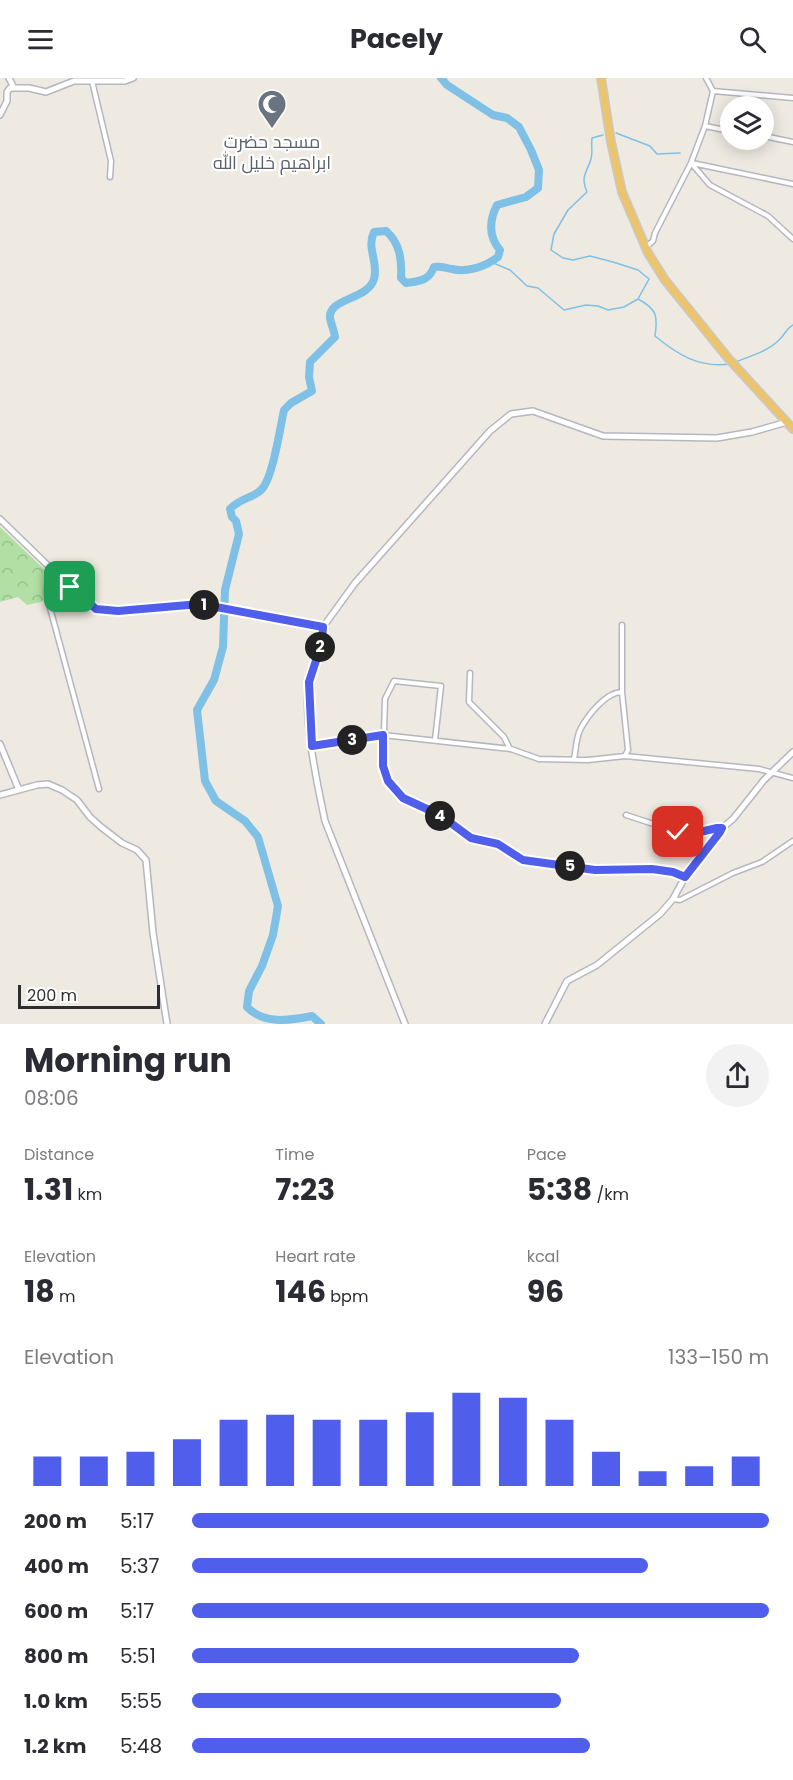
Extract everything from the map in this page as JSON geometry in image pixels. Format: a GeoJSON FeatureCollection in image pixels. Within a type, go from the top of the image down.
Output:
{"type":"FeatureCollection","features":[{"type":"Feature","properties":{"kind":"highway"},"geometry":{"type":"LineString","coordinates":[[601,78],[622,192],[645,248],[665,280],[728,358],[793,429]]}},
{"type":"Feature","properties":{"kind":"main road"},"geometry":{"type":"LineString","coordinates":[[9,78],[14,88]]}},
{"type":"Feature","properties":{"kind":"main road"},"geometry":{"type":"LineString","coordinates":[[0,115],[10,88],[29,88],[46,92],[74,81],[125,81],[133,78]]}},
{"type":"Feature","properties":{"kind":"main road"},"geometry":{"type":"LineString","coordinates":[[405,1024],[325,821],[312,746],[309,682],[322,642],[323,627],[379,556],[490,431],[511,414],[533,411],[603,436],[717,438],[752,432],[787,422]]}},
{"type":"Feature","properties":{"kind":"main road"},"geometry":{"type":"LineString","coordinates":[[0,519],[96,609],[118,611],[200,604],[323,627]]}},
{"type":"Feature","properties":{"kind":"main road"},"geometry":{"type":"LineString","coordinates":[[0,744],[19,790]]}},
{"type":"Feature","properties":{"kind":"main road"},"geometry":{"type":"LineString","coordinates":[[545,1024],[567,981],[597,965],[660,914],[722,828],[764,780],[793,752]]}},
{"type":"Feature","properties":{"kind":"main road"},"geometry":{"type":"LineString","coordinates":[[0,795],[48,784],[62,789],[77,800],[101,827],[122,843],[137,850],[146,860],[153,933],[167,1024]]}},
{"type":"Feature","properties":{"kind":"street"},"geometry":{"type":"LineString","coordinates":[[645,248],[652,241],[691,163],[705,126],[713,92],[706,78]]}},
{"type":"Feature","properties":{"kind":"street"},"geometry":{"type":"LineString","coordinates":[[92,81],[111,161],[110,177]]}},
{"type":"Feature","properties":{"kind":"street"},"geometry":{"type":"LineString","coordinates":[[713,92],[793,98]]}},
{"type":"Feature","properties":{"kind":"street"},"geometry":{"type":"LineString","coordinates":[[705,126],[720,129]]}},
{"type":"Feature","properties":{"kind":"street"},"geometry":{"type":"LineString","coordinates":[[774,138],[793,142]]}},
{"type":"Feature","properties":{"kind":"street"},"geometry":{"type":"LineString","coordinates":[[691,163],[793,184]]}},
{"type":"Feature","properties":{"kind":"street"},"geometry":{"type":"LineString","coordinates":[[691,163],[710,185],[768,216],[793,239]]}},
{"type":"Feature","properties":{"kind":"street"},"geometry":{"type":"LineString","coordinates":[[49,567],[46,593],[99,789]]}},
{"type":"Feature","properties":{"kind":"street"},"geometry":{"type":"LineString","coordinates":[[622,625],[622,692],[628,750],[625,756]]}},
{"type":"Feature","properties":{"kind":"street"},"geometry":{"type":"LineString","coordinates":[[470,673],[469,702],[504,737],[511,749]]}},
{"type":"Feature","properties":{"kind":"street"},"geometry":{"type":"LineString","coordinates":[[435,740],[441,686],[394,681],[385,699],[383,766],[388,781],[403,798],[440,815],[471,838],[498,844],[523,860],[595,870],[652,869],[673,872],[685,877]]}},
{"type":"Feature","properties":{"kind":"street"},"geometry":{"type":"LineString","coordinates":[[574,759],[579,732],[590,715],[604,701],[617,692],[622,692]]}},
{"type":"Feature","properties":{"kind":"street"},"geometry":{"type":"LineString","coordinates":[[312,746],[383,735],[511,749],[539,759],[588,760],[625,756],[759,769],[793,778]]}},
{"type":"Feature","properties":{"kind":"street"},"geometry":{"type":"LineString","coordinates":[[626,815],[678,832],[696,833],[722,828]]}},
{"type":"Feature","properties":{"kind":"street"},"geometry":{"type":"LineString","coordinates":[[673,899],[680,900],[732,873],[762,862],[793,841]]}},
{"type":"Feature","properties":{"kind":"green space"},"geometry":{"type":"Polygon","coordinates":[[[0,527],[49,574],[45,601],[27,605],[18,597],[0,602],[0,527]]]}},
{"type":"Feature","properties":{"kind":"waterway"},"geometry":{"type":"LineString","coordinates":[[321,1024],[312,1016],[285,1020],[268,1019],[247,1007],[249,991],[262,966],[273,935],[278,906],[258,837],[245,821],[216,801],[205,781],[197,710],[214,680],[223,647],[225,590],[239,534],[230,509],[238,502],[259,492],[266,483],[273,463],[284,410],[291,403],[312,391],[309,377],[310,362],[335,337],[330,318],[331,311],[341,302],[364,291],[374,279],[375,267],[371,244],[374,232],[386,231],[391,236],[400,258],[401,278],[406,283],[426,278],[434,267],[458,270],[476,268],[498,257],[500,250],[493,239],[491,228],[492,217],[497,205],[526,197],[538,188],[539,170],[519,127],[507,118],[493,115],[447,85],[441,78]]}},
{"type":"Feature","properties":{"kind":"waterway"},"geometry":{"type":"LineString","coordinates":[[616,133],[650,146],[657,154],[680,153]]}},
{"type":"Feature","properties":{"kind":"waterway"},"geometry":{"type":"LineString","coordinates":[[603,135],[592,138],[592,156],[584,178],[587,192],[568,210],[554,234],[551,250],[563,258],[573,260],[590,256],[638,270],[649,279],[638,299]]}},
{"type":"Feature","properties":{"kind":"waterway"},"geometry":{"type":"LineString","coordinates":[[491,262],[510,270],[527,286],[538,288],[564,310],[586,305],[608,310],[624,307],[638,299],[649,306],[655,314],[655,336],[672,349],[699,362],[730,364]]}},
{"type":"Feature","properties":{"kind":"waterway"},"geometry":{"type":"LineString","coordinates":[[735,362],[770,347],[793,325]]}},
{"type":"Feature","properties":{"kind":"place","name":"مسجد حضرت ابراهیم خلیل الله"},"geometry":{"type":"Point","coordinates":[272,130]}},
{"type":"Feature","properties":{"kind":"route"},"geometry":{"type":"LineString","coordinates":[[70,587],[96,609],[118,611],[200,604],[323,627],[322,642],[309,682],[308,706],[312,746],[383,735],[383,766],[388,781],[403,798],[440,815],[471,838],[498,844],[523,860],[595,870],[652,869],[673,872],[685,877],[722,828],[696,833],[678,832]]}}]}
